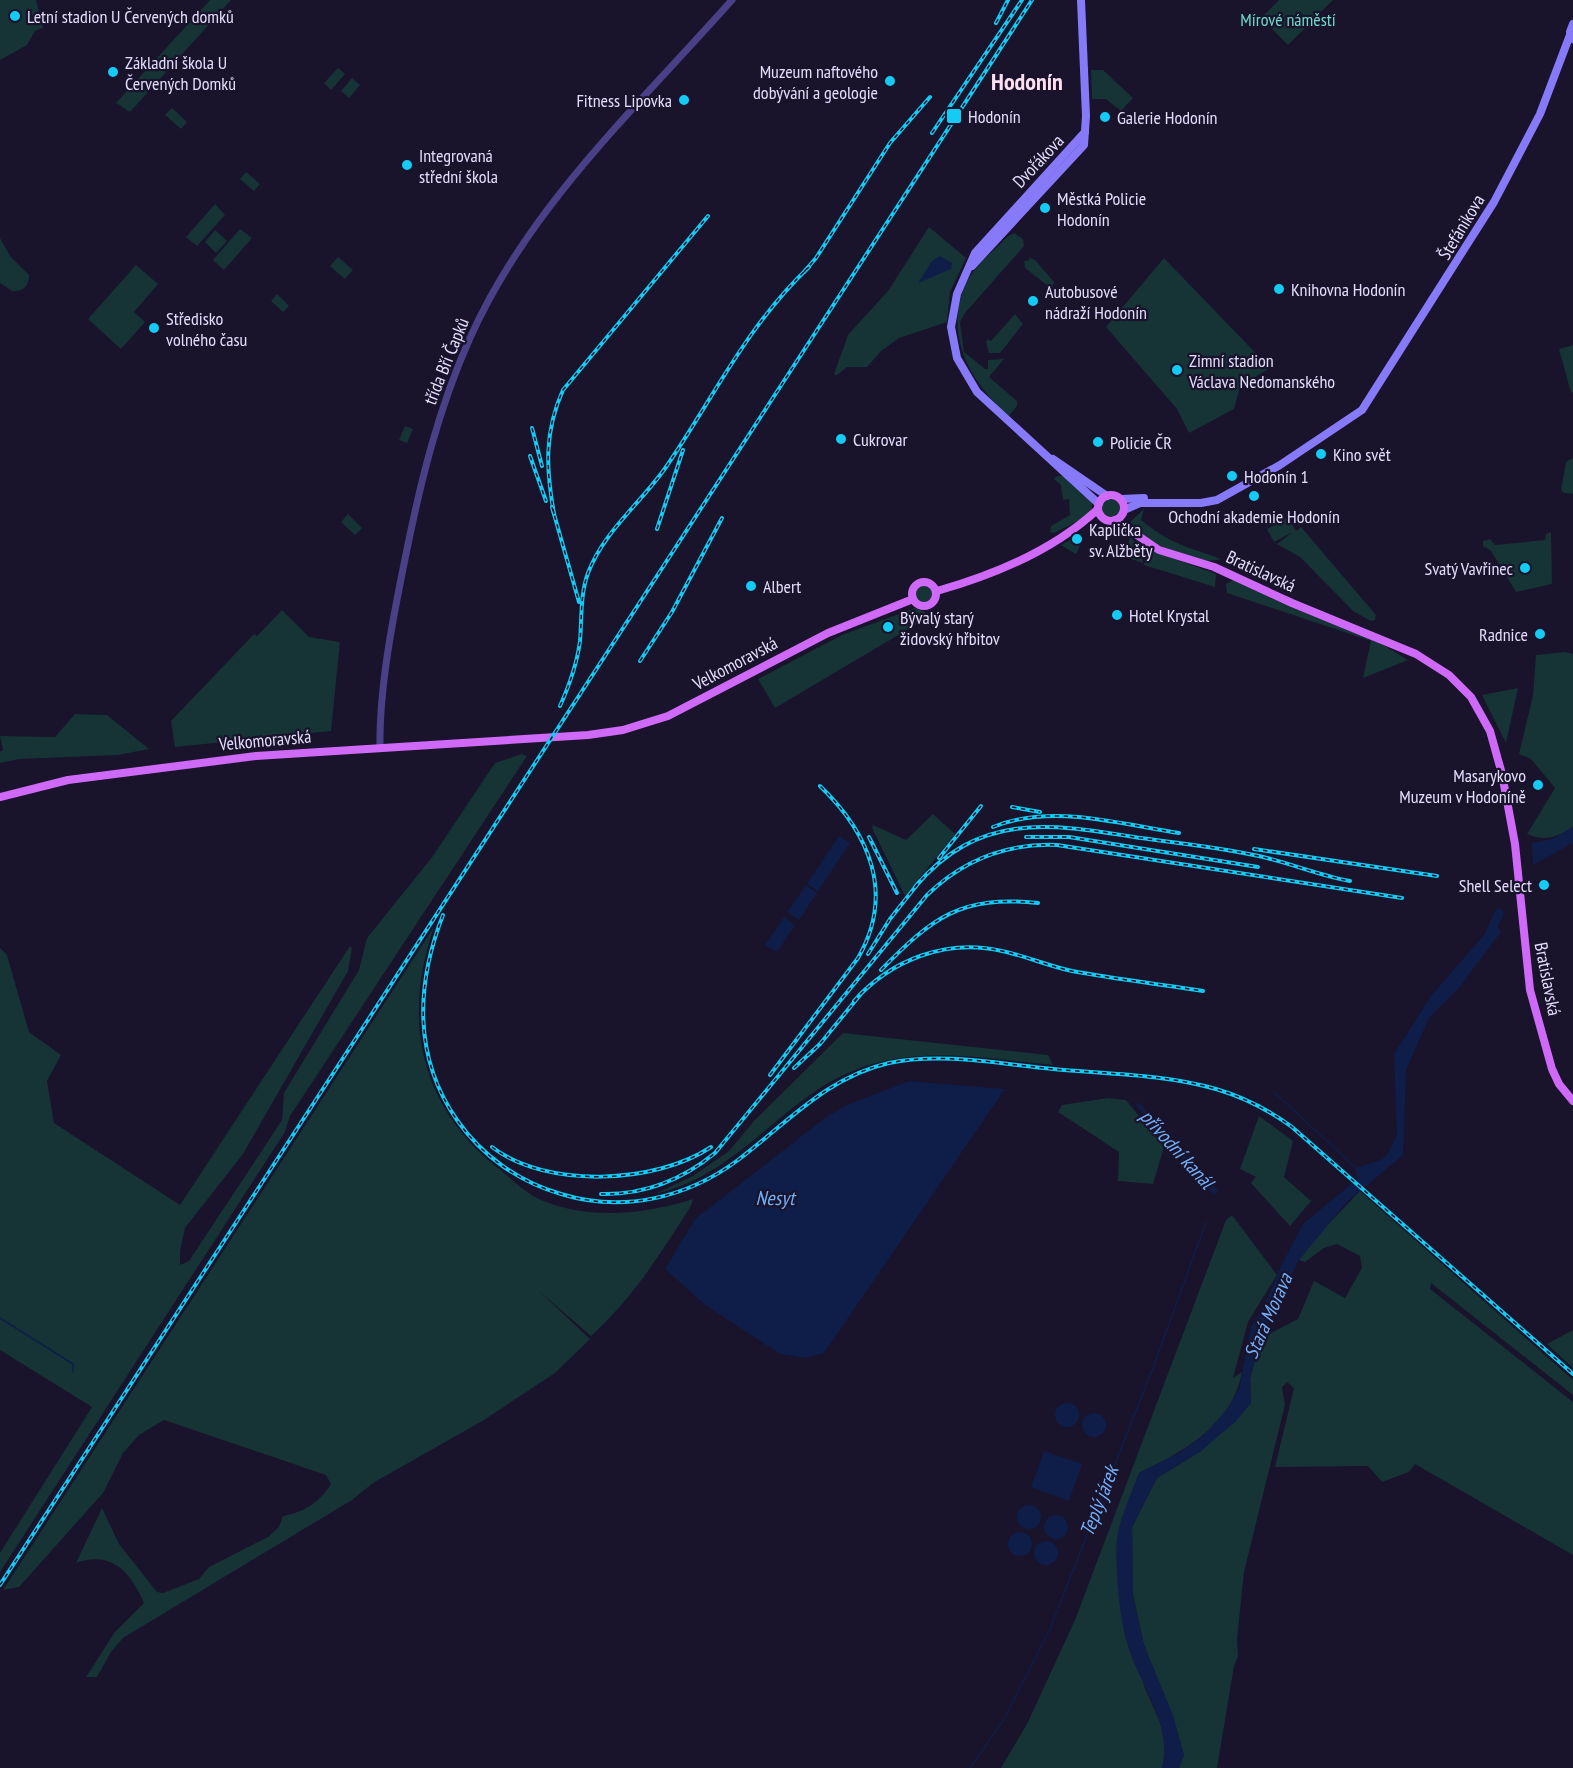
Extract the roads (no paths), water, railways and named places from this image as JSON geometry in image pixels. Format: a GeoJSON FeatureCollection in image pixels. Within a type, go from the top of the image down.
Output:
{"type":"FeatureCollection","features":[{"type":"Feature","properties":{"kind":"main road","name":"Dvořákova"},"geometry":{"type":"LineString","coordinates":[[1081,0],[1084,27],[1085,132],[975,253],[959,286],[952,319],[953,343],[961,368],[984,400],[1052,458],[1099,507]]}},
{"type":"Feature","properties":{"kind":"main road"},"geometry":{"type":"LineString","coordinates":[[1572,38],[1573,24]]}},
{"type":"Feature","properties":{"kind":"main road","name":"Štefánikova"},"geometry":{"type":"LineString","coordinates":[[1166,502],[1206,503],[1217,500],[1280,465],[1362,410],[1494,202],[1540,114],[1565,48],[1572,38]]}},
{"type":"Feature","properties":{"kind":"main road","name":"Dvořákova"},"geometry":{"type":"LineString","coordinates":[[1052,458],[1107,496]]}},
{"type":"Feature","properties":{"kind":"main road"},"geometry":{"type":"LineString","coordinates":[[1107,496],[1115,495],[1121,499],[1145,498],[1166,502]]}},
{"type":"Feature","properties":{"kind":"main road","name":"Velkomoravská"},"geometry":{"type":"LineString","coordinates":[[1070,531],[1099,507],[1107,496]]}},
{"type":"Feature","properties":{"kind":"main road"},"geometry":{"type":"LineString","coordinates":[[1121,499],[1124,512]]}},
{"type":"Feature","properties":{"kind":"main road"},"geometry":{"type":"LineString","coordinates":[[1099,507],[1104,518],[1115,520],[1136,503],[1166,502]]}},
{"type":"Feature","properties":{"kind":"main road","name":"Bratislavská"},"geometry":{"type":"LineString","coordinates":[[1124,512],[1134,533]]}},
{"type":"Feature","properties":{"kind":"main road","name":"Velkomoravská"},"geometry":{"type":"LineString","coordinates":[[937,591],[997,571],[1070,531],[1104,518]]}},
{"type":"Feature","properties":{"kind":"main road","name":"Bratislavská"},"geometry":{"type":"LineString","coordinates":[[1115,520],[1159,550],[1214,567],[1292,603],[1377,637],[1439,667],[1471,697],[1490,731],[1502,774],[1516,855],[1530,990],[1552,1069],[1558,1084],[1573,1101]]}},
{"type":"Feature","properties":{"kind":"main road","name":"Velkomoravská"},"geometry":{"type":"LineString","coordinates":[[921,582],[930,583],[937,591],[935,601],[929,605],[918,605],[913,599],[913,589],[921,582]]}},
{"type":"Feature","properties":{"kind":"main road","name":"Velkomoravská"},"geometry":{"type":"LineString","coordinates":[[0,797],[82,778],[270,754],[567,736],[623,730],[668,716],[828,633],[913,599]]}},
{"type":"Feature","properties":{"kind":"street","name":"třída Bří Čapků"},"geometry":{"type":"LineString","coordinates":[[380,748],[391,641],[413,517],[444,400],[470,337],[501,279],[550,206],[585,162],[732,0]]}},
{"type":"Feature","properties":{"kind":"water"},"geometry":{"type":"Polygon","coordinates":[[[940,256],[952,263],[951,269],[918,283],[932,261],[940,256]]]}},
{"type":"Feature","properties":{"kind":"water"},"geometry":{"type":"Polygon","coordinates":[[[1573,827],[1573,843],[1533,865],[1532,843],[1552,839],[1573,827]]]}},
{"type":"Feature","properties":{"kind":"water"},"geometry":{"type":"Polygon","coordinates":[[[839,836],[850,843],[818,891],[807,884],[839,836]]]}},
{"type":"Feature","properties":{"kind":"water"},"geometry":{"type":"Polygon","coordinates":[[[806,885],[817,893],[799,920],[787,912],[806,885]]]}},
{"type":"Feature","properties":{"kind":"water"},"geometry":{"type":"Polygon","coordinates":[[[784,917],[795,925],[777,952],[765,945],[784,917]]]}},
{"type":"Feature","properties":{"kind":"water"},"geometry":{"type":"Polygon","coordinates":[[[1495,922],[1501,932],[1458,989],[1429,1018],[1406,1070],[1403,1155],[1347,1202],[1299,1260],[1261,1338],[1250,1379],[1251,1403],[1236,1421],[1201,1451],[1157,1478],[1132,1527],[1133,1595],[1144,1645],[1173,1715],[1184,1755],[1179,1768],[1162,1768],[1163,1735],[1153,1704],[1127,1643],[1118,1588],[1116,1557],[1118,1533],[1139,1473],[1179,1453],[1204,1435],[1229,1407],[1239,1389],[1251,1327],[1264,1306],[1281,1266],[1303,1224],[1357,1179],[1355,1168],[1381,1160],[1387,1155],[1397,1135],[1394,1054],[1431,996],[1495,922]]]}},
{"type":"Feature","properties":{"kind":"water","name":"Nesyt"},"geometry":{"type":"Polygon","coordinates":[[[909,1081],[1005,1089],[824,1353],[806,1358],[780,1354],[704,1304],[665,1269],[695,1219],[825,1118],[847,1105],[909,1081]]]}},
{"type":"Feature","properties":{"kind":"water","name":"přívodní kanál"},"geometry":{"type":"Polygon","coordinates":[[[1138,1102],[1218,1191],[1214,1195],[1136,1105],[1138,1102]]]}},
{"type":"Feature","properties":{"kind":"water"},"geometry":{"type":"Polygon","coordinates":[[[1067,1403],[1075,1407],[1079,1415],[1075,1423],[1067,1427],[1059,1423],[1055,1415],[1059,1407],[1067,1403]]]}},
{"type":"Feature","properties":{"kind":"water"},"geometry":{"type":"Polygon","coordinates":[[[1094,1413],[1102,1417],[1106,1425],[1102,1433],[1094,1437],[1086,1433],[1082,1425],[1086,1417],[1094,1413]]]}},
{"type":"Feature","properties":{"kind":"water"},"geometry":{"type":"Polygon","coordinates":[[[1044,1451],[1082,1464],[1069,1501],[1031,1487],[1044,1451]]]}},
{"type":"Feature","properties":{"kind":"water"},"geometry":{"type":"Polygon","coordinates":[[[1029,1505],[1037,1509],[1041,1517],[1037,1525],[1029,1529],[1021,1525],[1017,1517],[1021,1509],[1029,1505]]]}},
{"type":"Feature","properties":{"kind":"water"},"geometry":{"type":"Polygon","coordinates":[[[1056,1515],[1064,1519],[1068,1527],[1064,1535],[1056,1539],[1048,1535],[1044,1527],[1048,1519],[1056,1515]]]}},
{"type":"Feature","properties":{"kind":"water"},"geometry":{"type":"Polygon","coordinates":[[[1020,1532],[1028,1536],[1032,1544],[1028,1552],[1020,1556],[1012,1552],[1008,1544],[1012,1536],[1020,1532]]]}},
{"type":"Feature","properties":{"kind":"water"},"geometry":{"type":"Polygon","coordinates":[[[1046,1541],[1054,1545],[1058,1553],[1054,1561],[1046,1565],[1038,1561],[1034,1553],[1038,1545],[1046,1541]]]}},
{"type":"Feature","properties":{"kind":"waterway","name":"Stará Morava"},"geometry":{"type":"LineString","coordinates":[[1490,933],[1499,913]]}},
{"type":"Feature","properties":{"kind":"waterway"},"geometry":{"type":"LineString","coordinates":[[1274,1092],[1357,1169]]}},
{"type":"Feature","properties":{"kind":"waterway","name":"Teplý járek"},"geometry":{"type":"LineString","coordinates":[[970,1768],[1003,1721],[1050,1629],[1153,1368],[1206,1222]]}},
{"type":"Feature","properties":{"kind":"waterway"},"geometry":{"type":"LineString","coordinates":[[0,1318],[73,1364],[73,1372]]}},
{"type":"Feature","properties":{"kind":"railway"},"geometry":{"type":"LineString","coordinates":[[996,23],[1008,0]]}},
{"type":"Feature","properties":{"kind":"railway"},"geometry":{"type":"LineString","coordinates":[[932,133],[1022,0]]}},
{"type":"Feature","properties":{"kind":"railway"},"geometry":{"type":"LineString","coordinates":[[0,1585],[1032,0]]}},
{"type":"Feature","properties":{"kind":"railway"},"geometry":{"type":"LineString","coordinates":[[804,272],[816,258],[890,143],[930,97]]}},
{"type":"Feature","properties":{"kind":"railway"},"geometry":{"type":"LineString","coordinates":[[554,514],[549,482],[548,451],[552,421],[563,390],[708,216]]}},
{"type":"Feature","properties":{"kind":"railway"},"geometry":{"type":"LineString","coordinates":[[560,706],[577,658],[584,590],[595,558],[613,530],[666,467],[749,338],[787,290],[809,267]]}},
{"type":"Feature","properties":{"kind":"railway"},"geometry":{"type":"LineString","coordinates":[[532,428],[542,466]]}},
{"type":"Feature","properties":{"kind":"railway"},"geometry":{"type":"LineString","coordinates":[[657,529],[683,450]]}},
{"type":"Feature","properties":{"kind":"railway"},"geometry":{"type":"LineString","coordinates":[[530,456],[546,501]]}},
{"type":"Feature","properties":{"kind":"railway"},"geometry":{"type":"LineString","coordinates":[[552,507],[579,602]]}},
{"type":"Feature","properties":{"kind":"railway"},"geometry":{"type":"LineString","coordinates":[[640,661],[672,612],[722,518]]}},
{"type":"Feature","properties":{"kind":"railway"},"geometry":{"type":"LineString","coordinates":[[770,1075],[858,958],[869,934],[875,911],[872,866],[864,845],[838,805],[820,786]]}},
{"type":"Feature","properties":{"kind":"railway"},"geometry":{"type":"LineString","coordinates":[[939,858],[981,806]]}},
{"type":"Feature","properties":{"kind":"railway"},"geometry":{"type":"LineString","coordinates":[[1012,807],[1040,812]]}},
{"type":"Feature","properties":{"kind":"railway"},"geometry":{"type":"LineString","coordinates":[[993,827],[1015,820],[1062,816],[1109,821],[1179,833]]}},
{"type":"Feature","properties":{"kind":"railway"},"geometry":{"type":"LineString","coordinates":[[915,887],[940,862],[965,845],[992,834],[1019,828],[1048,827],[1109,833],[1236,852],[1267,858],[1350,881]]}},
{"type":"Feature","properties":{"kind":"railway"},"geometry":{"type":"LineString","coordinates":[[869,837],[897,893]]}},
{"type":"Feature","properties":{"kind":"railway"},"geometry":{"type":"LineString","coordinates":[[1026,837],[1069,837],[1258,867]]}},
{"type":"Feature","properties":{"kind":"railway"},"geometry":{"type":"LineString","coordinates":[[601,1194],[632,1192],[661,1184],[689,1171],[715,1153],[927,895],[955,872],[987,856],[1021,847],[1057,845],[1402,898]]}},
{"type":"Feature","properties":{"kind":"railway"},"geometry":{"type":"LineString","coordinates":[[1254,849],[1437,876]]}},
{"type":"Feature","properties":{"kind":"railway"},"geometry":{"type":"LineString","coordinates":[[868,954],[890,919],[920,881]]}},
{"type":"Feature","properties":{"kind":"railway"},"geometry":{"type":"LineString","coordinates":[[881,970],[933,923],[950,914],[988,903],[1011,901],[1038,903]]}},
{"type":"Feature","properties":{"kind":"railway"},"geometry":{"type":"LineString","coordinates":[[443,915],[434,941],[424,994],[423,1020],[432,1071],[457,1120],[478,1145],[516,1175],[545,1189],[584,1200],[631,1202],[654,1198],[698,1184],[738,1160],[827,1090],[846,1079],[889,1063],[950,1059],[1176,1080],[1216,1089],[1246,1100],[1292,1127],[1573,1374]]}},
{"type":"Feature","properties":{"kind":"railway"},"geometry":{"type":"LineString","coordinates":[[854,1001],[885,974],[902,964],[940,950],[960,948],[1002,951],[1072,971],[1203,991]]}},
{"type":"Feature","properties":{"kind":"railway"},"geometry":{"type":"LineString","coordinates":[[794,1068],[820,1044],[860,995]]}},
{"type":"Feature","properties":{"kind":"railway"},"geometry":{"type":"LineString","coordinates":[[492,1147],[515,1161],[541,1170],[601,1177],[661,1169],[711,1147]]}},
{"type":"Feature","properties":{"kind":"place","name":"Letní stadion U Červených domků"},"geometry":{"type":"Point","coordinates":[15,16]}},
{"type":"Feature","properties":{"kind":"place","name":"Základní škola U Červených Domků"},"geometry":{"type":"Point","coordinates":[113,72]}},
{"type":"Feature","properties":{"kind":"place","name":"Muzeum naftového dobývání a geologie"},"geometry":{"type":"Point","coordinates":[890,81]}},
{"type":"Feature","properties":{"kind":"place","name":"Fitness Lipovka"},"geometry":{"type":"Point","coordinates":[684,100]}},
{"type":"Feature","properties":{"kind":"place","name":"Hodonín"},"geometry":{"type":"Point","coordinates":[954,116]}},
{"type":"Feature","properties":{"kind":"place","name":"Galerie Hodonín"},"geometry":{"type":"Point","coordinates":[1105,117]}},
{"type":"Feature","properties":{"kind":"place","name":"Integrovaná střední škola"},"geometry":{"type":"Point","coordinates":[407,165]}},
{"type":"Feature","properties":{"kind":"place","name":"Městká Policie Hodonín"},"geometry":{"type":"Point","coordinates":[1045,208]}},
{"type":"Feature","properties":{"kind":"place","name":"Knihovna Hodonín"},"geometry":{"type":"Point","coordinates":[1279,289]}},
{"type":"Feature","properties":{"kind":"place","name":"Autobusové nádraží Hodonín"},"geometry":{"type":"Point","coordinates":[1033,301]}},
{"type":"Feature","properties":{"kind":"place","name":"Středisko volného času"},"geometry":{"type":"Point","coordinates":[154,328]}},
{"type":"Feature","properties":{"kind":"place","name":"Zimní stadion Václava Nedomanského"},"geometry":{"type":"Point","coordinates":[1177,370]}},
{"type":"Feature","properties":{"kind":"place","name":"Cukrovar"},"geometry":{"type":"Point","coordinates":[841,439]}},
{"type":"Feature","properties":{"kind":"place","name":"Policie ČR"},"geometry":{"type":"Point","coordinates":[1098,442]}},
{"type":"Feature","properties":{"kind":"place","name":"Kino svět"},"geometry":{"type":"Point","coordinates":[1321,454]}},
{"type":"Feature","properties":{"kind":"place","name":"Hodonín 1"},"geometry":{"type":"Point","coordinates":[1232,476]}},
{"type":"Feature","properties":{"kind":"place","name":"Ochodní akademie Hodonín"},"geometry":{"type":"Point","coordinates":[1254,496]}},
{"type":"Feature","properties":{"kind":"place","name":"Kaplička sv. Alžběty"},"geometry":{"type":"Point","coordinates":[1077,539]}},
{"type":"Feature","properties":{"kind":"place","name":"Svatý Vavřinec"},"geometry":{"type":"Point","coordinates":[1525,568]}},
{"type":"Feature","properties":{"kind":"place","name":"Albert"},"geometry":{"type":"Point","coordinates":[751,586]}},
{"type":"Feature","properties":{"kind":"place","name":"Hotel Krystal"},"geometry":{"type":"Point","coordinates":[1117,615]}},
{"type":"Feature","properties":{"kind":"place","name":"Bývalý starý židovský hřbitov"},"geometry":{"type":"Point","coordinates":[888,627]}},
{"type":"Feature","properties":{"kind":"place","name":"Radnice"},"geometry":{"type":"Point","coordinates":[1540,634]}},
{"type":"Feature","properties":{"kind":"place","name":"Masarykovo Muzeum v Hodoníně"},"geometry":{"type":"Point","coordinates":[1538,785]}},
{"type":"Feature","properties":{"kind":"place","name":"Shell Select"},"geometry":{"type":"Point","coordinates":[1544,885]}},
{"type":"Feature","properties":{"kind":"district","name":"Hodonín"},"geometry":{"type":"Point","coordinates":[1027,81]}},
{"type":"Feature","properties":{"kind":"park label","name":"Mírové náměstí"},"geometry":{"type":"Point","coordinates":[1288,19]}}]}
